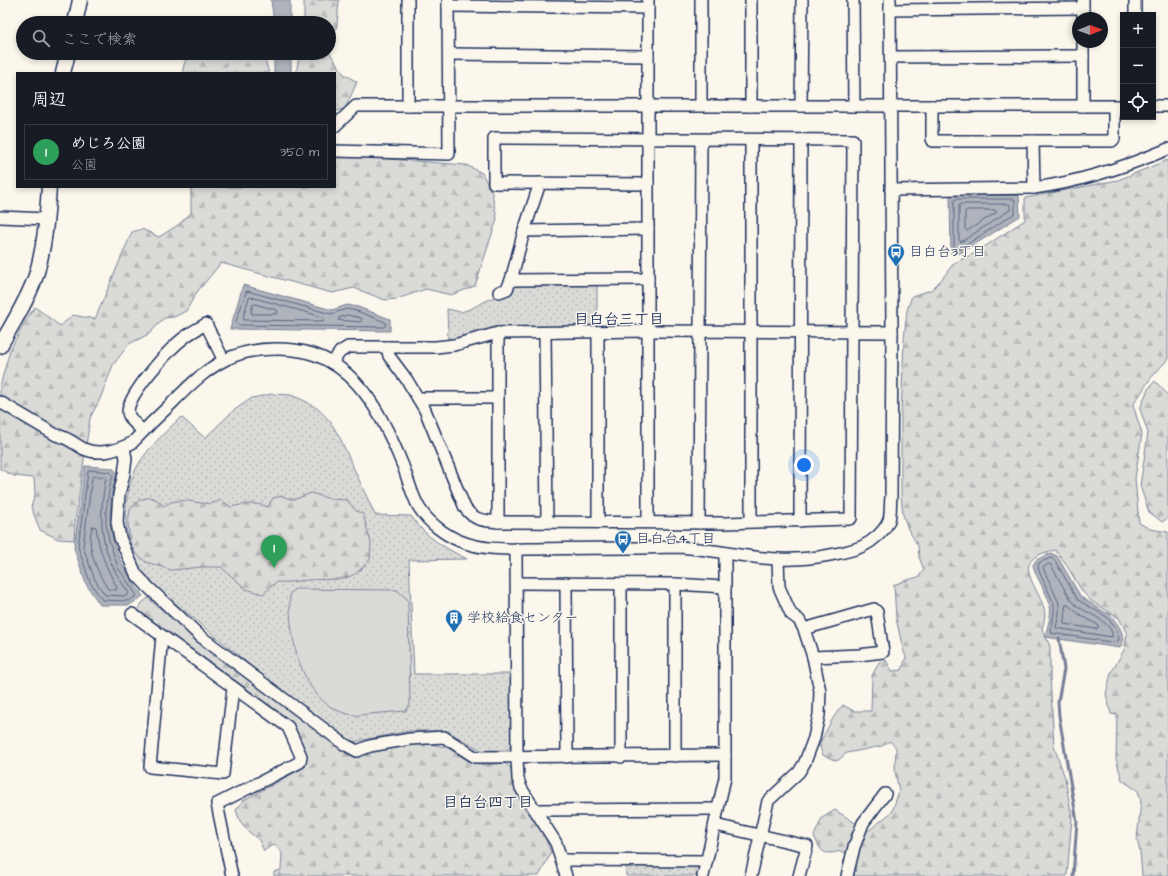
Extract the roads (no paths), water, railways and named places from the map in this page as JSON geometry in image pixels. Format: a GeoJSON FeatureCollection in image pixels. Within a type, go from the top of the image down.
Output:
{"type":"FeatureCollection","features":[{"type":"Feature","properties":{"kind":"main road"},"geometry":{"type":"LineString","coordinates":[[77,16],[80,0]]}},
{"type":"Feature","properties":{"kind":"main road"},"geometry":{"type":"LineString","coordinates":[[63,72],[66,60]]}},
{"type":"Feature","properties":{"kind":"main road"},"geometry":{"type":"LineString","coordinates":[[0,346],[31,289],[37,273],[47,219],[49,188]]}},
{"type":"Feature","properties":{"kind":"street"},"geometry":{"type":"LineString","coordinates":[[408,0],[408,106]]}},
{"type":"Feature","properties":{"kind":"street"},"geometry":{"type":"LineString","coordinates":[[701,0],[701,105]]}},
{"type":"Feature","properties":{"kind":"street"},"geometry":{"type":"LineString","coordinates":[[751,0],[751,106]]}},
{"type":"Feature","properties":{"kind":"street"},"geometry":{"type":"LineString","coordinates":[[802,0],[802,106]]}},
{"type":"Feature","properties":{"kind":"street"},"geometry":{"type":"LineString","coordinates":[[853,0],[854,106]]}},
{"type":"Feature","properties":{"kind":"street"},"geometry":{"type":"LineString","coordinates":[[1135,0],[1135,12]]}},
{"type":"Feature","properties":{"kind":"street"},"geometry":{"type":"LineString","coordinates":[[336,151],[449,154],[448,3],[648,4],[648,522]]}},
{"type":"Feature","properties":{"kind":"street"},"geometry":{"type":"LineString","coordinates":[[0,402],[56,435],[64,437],[90,451],[102,452],[124,447],[132,443],[186,387],[207,369],[223,359],[243,352],[262,349],[276,348],[298,350],[332,363],[356,382],[370,400],[398,453],[420,509],[443,533],[461,542],[484,548],[516,549],[679,547],[778,559],[796,559],[850,551],[865,546],[875,538],[888,520],[891,497],[892,332],[890,5],[1083,9]]}},
{"type":"Feature","properties":{"kind":"street"},"geometry":{"type":"LineString","coordinates":[[1083,48],[1083,106]]}},
{"type":"Feature","properties":{"kind":"street"},"geometry":{"type":"LineString","coordinates":[[449,54],[648,56]]}},
{"type":"Feature","properties":{"kind":"street"},"geometry":{"type":"LineString","coordinates":[[891,57],[1083,56]]}},
{"type":"Feature","properties":{"kind":"street"},"geometry":{"type":"LineString","coordinates":[[336,125],[356,106],[649,105],[1119,106],[1114,139],[1112,141],[933,141],[932,106]]}},
{"type":"Feature","properties":{"kind":"street"},"geometry":{"type":"LineString","coordinates":[[1156,106],[1168,106]]}},
{"type":"Feature","properties":{"kind":"street"},"geometry":{"type":"LineString","coordinates":[[387,346],[389,356],[425,410],[465,508],[471,516],[481,520],[498,522],[699,523],[851,518],[853,140],[494,138],[494,183],[648,184]]}},
{"type":"Feature","properties":{"kind":"street"},"geometry":{"type":"LineString","coordinates":[[699,523],[701,140]]}},
{"type":"Feature","properties":{"kind":"street"},"geometry":{"type":"LineString","coordinates":[[751,140],[751,521]]}},
{"type":"Feature","properties":{"kind":"street"},"geometry":{"type":"LineString","coordinates":[[800,520],[801,140]]}},
{"type":"Feature","properties":{"kind":"street"},"geometry":{"type":"LineString","coordinates":[[1032,141],[1034,188]]}},
{"type":"Feature","properties":{"kind":"street"},"geometry":{"type":"LineString","coordinates":[[891,190],[1034,188],[1057,185],[1130,164],[1168,149]]}},
{"type":"Feature","properties":{"kind":"street"},"geometry":{"type":"LineString","coordinates":[[499,292],[507,289],[511,280],[524,230],[540,183]]}},
{"type":"Feature","properties":{"kind":"street"},"geometry":{"type":"LineString","coordinates":[[0,217],[47,219]]}},
{"type":"Feature","properties":{"kind":"street"},"geometry":{"type":"LineString","coordinates":[[524,230],[648,229]]}},
{"type":"Feature","properties":{"kind":"street"},"geometry":{"type":"LineString","coordinates":[[511,280],[648,279]]}},
{"type":"Feature","properties":{"kind":"street"},"geometry":{"type":"LineString","coordinates":[[143,431],[132,421],[128,413],[130,402],[164,355],[186,336],[206,324],[223,359]]}},
{"type":"Feature","properties":{"kind":"street"},"geometry":{"type":"LineString","coordinates":[[332,363],[340,352],[348,347],[454,345],[498,333],[649,331],[892,332]]}},
{"type":"Feature","properties":{"kind":"street"},"geometry":{"type":"LineString","coordinates":[[598,332],[598,522]]}},
{"type":"Feature","properties":{"kind":"street"},"geometry":{"type":"LineString","coordinates":[[498,333],[498,522]]}},
{"type":"Feature","properties":{"kind":"street"},"geometry":{"type":"LineString","coordinates":[[545,333],[547,522]]}},
{"type":"Feature","properties":{"kind":"street"},"geometry":{"type":"LineString","coordinates":[[418,398],[497,398]]}},
{"type":"Feature","properties":{"kind":"street"},"geometry":{"type":"LineString","coordinates":[[124,447],[126,459],[119,494],[117,522],[125,553],[136,574],[200,636],[344,744],[357,751],[370,746],[410,739],[444,737],[475,757],[725,756]]}},
{"type":"Feature","properties":{"kind":"street"},"geometry":{"type":"LineString","coordinates":[[516,549],[518,779],[525,796],[556,844],[566,876]]}},
{"type":"Feature","properties":{"kind":"street"},"geometry":{"type":"LineString","coordinates":[[703,876],[716,825],[717,809],[725,778],[726,552]]}},
{"type":"Feature","properties":{"kind":"street"},"geometry":{"type":"LineString","coordinates":[[751,876],[768,801],[799,772],[805,762],[814,738],[819,715],[820,691],[814,657],[799,620],[791,614],[779,587],[778,559]]}},
{"type":"Feature","properties":{"kind":"street"},"geometry":{"type":"LineString","coordinates":[[517,583],[675,584],[725,587]]}},
{"type":"Feature","properties":{"kind":"street"},"geometry":{"type":"LineString","coordinates":[[566,583],[567,757]]}},
{"type":"Feature","properties":{"kind":"street"},"geometry":{"type":"LineString","coordinates":[[621,584],[621,757]]}},
{"type":"Feature","properties":{"kind":"street"},"geometry":{"type":"LineString","coordinates":[[675,584],[675,756]]}},
{"type":"Feature","properties":{"kind":"street"},"geometry":{"type":"LineString","coordinates":[[804,630],[874,609],[877,612],[883,652],[859,655],[814,657]]}},
{"type":"Feature","properties":{"kind":"street"},"geometry":{"type":"LineString","coordinates":[[132,614],[288,727],[301,756],[300,762],[217,804],[232,876]]}},
{"type":"Feature","properties":{"kind":"street"},"geometry":{"type":"LineString","coordinates":[[162,636],[150,768],[223,774],[233,688]]}},
{"type":"Feature","properties":{"kind":"street"},"geometry":{"type":"LineString","coordinates":[[847,876],[854,847],[863,823],[885,794]]}},
{"type":"Feature","properties":{"kind":"street"},"geometry":{"type":"LineString","coordinates":[[535,810],[717,809]]}},
{"type":"Feature","properties":{"kind":"street"},"geometry":{"type":"LineString","coordinates":[[716,825],[807,846],[798,876]]}},
{"type":"Feature","properties":{"kind":"street"},"geometry":{"type":"LineString","coordinates":[[561,860],[706,861]]}},
{"type":"Feature","properties":{"kind":"water"},"geometry":{"type":"Polygon","coordinates":[[[271,0],[290,0],[290,16],[273,16],[271,0]]]}},
{"type":"Feature","properties":{"kind":"water"},"geometry":{"type":"Polygon","coordinates":[[[274,60],[291,60],[291,72],[274,72],[274,60]]]}},
{"type":"Feature","properties":{"kind":"water"},"geometry":{"type":"Polygon","coordinates":[[[950,195],[1019,195],[1020,216],[961,253],[951,254],[950,195]]]}},
{"type":"Feature","properties":{"kind":"water"},"geometry":{"type":"Polygon","coordinates":[[[243,285],[332,310],[347,305],[358,307],[390,319],[390,331],[230,329],[243,285]]]}},
{"type":"Feature","properties":{"kind":"water"},"geometry":{"type":"Polygon","coordinates":[[[85,466],[113,468],[117,474],[110,508],[110,524],[117,553],[132,581],[143,596],[130,605],[100,605],[86,584],[74,548],[85,466]]]}},
{"type":"Feature","properties":{"kind":"water"},"geometry":{"type":"Polygon","coordinates":[[[1051,553],[1057,556],[1081,597],[1106,613],[1109,613],[1116,621],[1122,633],[1122,643],[1120,648],[1045,637],[1050,617],[1050,606],[1033,565],[1036,560],[1051,553]]]}},
{"type":"Feature","properties":{"kind":"waterway"},"geometry":{"type":"LineString","coordinates":[[1059,638],[1064,669],[1058,702],[1059,716],[1077,822],[1073,876]]}},
{"type":"Feature","properties":{"kind":"place","name":"目白台3丁目"},"geometry":{"type":"Point","coordinates":[896,267]}},
{"type":"Feature","properties":{"kind":"place","name":"目白台4丁目"},"geometry":{"type":"Point","coordinates":[623,554]}},
{"type":"Feature","properties":{"kind":"place","name":"めじろ公園"},"geometry":{"type":"Point","coordinates":[274,568]}},
{"type":"Feature","properties":{"kind":"place","name":"学校給食センター"},"geometry":{"type":"Point","coordinates":[454,633]}},
{"type":"Feature","properties":{"kind":"district","name":"目白台三丁目"},"geometry":{"type":"Point","coordinates":[619,319]}},
{"type":"Feature","properties":{"kind":"district","name":"目白台四丁目"},"geometry":{"type":"Point","coordinates":[488,802]}}]}
